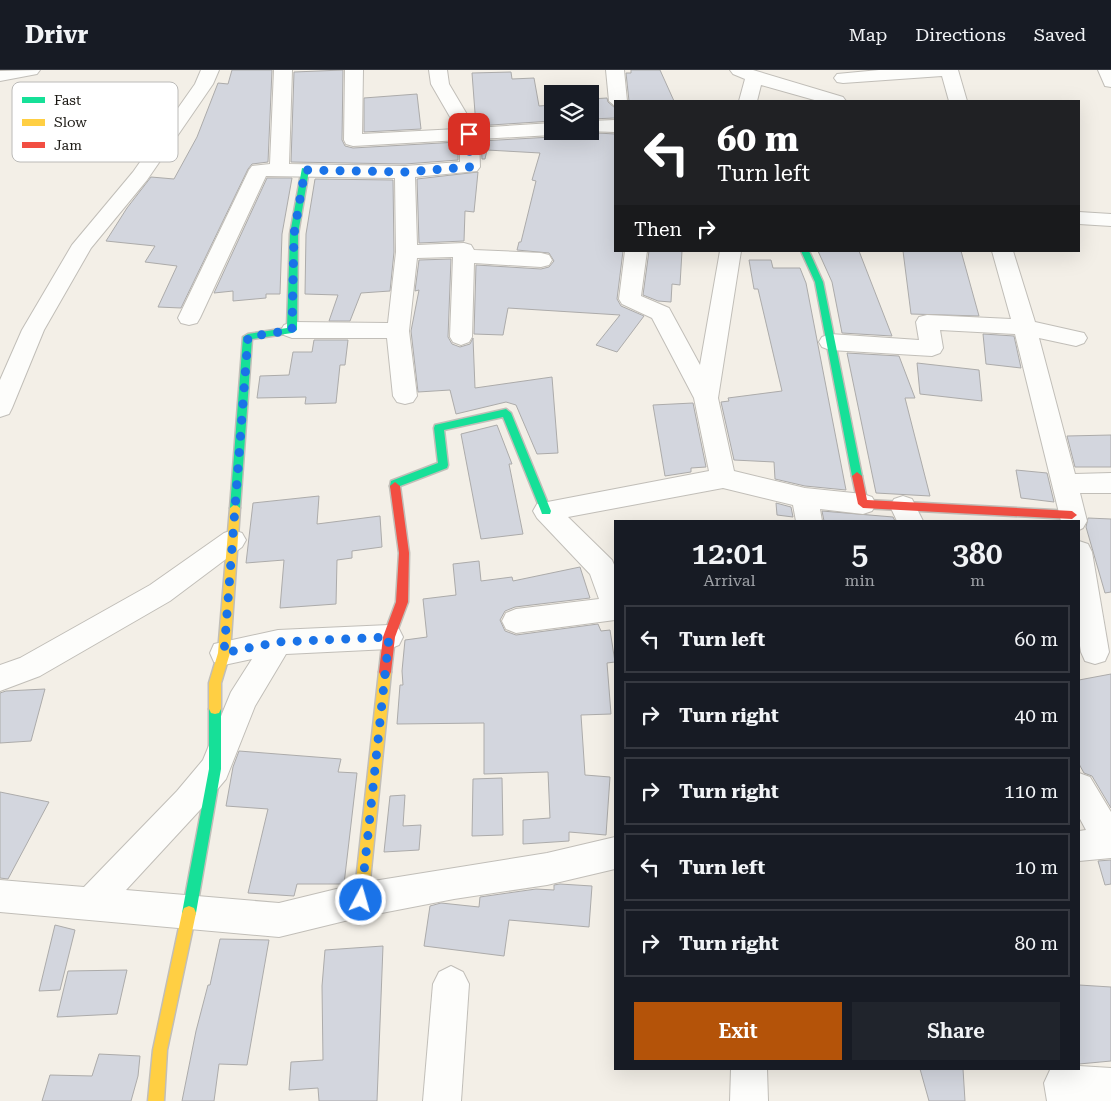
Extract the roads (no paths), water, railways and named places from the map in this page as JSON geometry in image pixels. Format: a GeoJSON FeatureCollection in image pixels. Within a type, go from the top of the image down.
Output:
{"type":"FeatureCollection","features":[{"type":"Feature","properties":{"kind":"street"},"geometry":{"type":"LineString","coordinates":[[0,76],[31,70]]}},
{"type":"Feature","properties":{"kind":"street"},"geometry":{"type":"LineString","coordinates":[[178,121],[204,84],[210,70]]}},
{"type":"Feature","properties":{"kind":"street"},"geometry":{"type":"LineString","coordinates":[[279,170],[282,70]]}},
{"type":"Feature","properties":{"kind":"street"},"geometry":{"type":"LineString","coordinates":[[354,70],[353,140],[544,129]]}},
{"type":"Feature","properties":{"kind":"street"},"geometry":{"type":"LineString","coordinates":[[189,318],[259,170],[405,172],[470,167],[469,134],[440,84],[438,70]]}},
{"type":"Feature","properties":{"kind":"street"},"geometry":{"type":"LineString","coordinates":[[615,70],[618,100]]}},
{"type":"Feature","properties":{"kind":"street"},"geometry":{"type":"LineString","coordinates":[[748,100],[746,73],[845,97],[840,74],[949,70],[958,100]]}},
{"type":"Feature","properties":{"kind":"street"},"geometry":{"type":"LineString","coordinates":[[1107,70],[1111,82]]}},
{"type":"Feature","properties":{"kind":"street"},"geometry":{"type":"LineString","coordinates":[[599,127],[614,126]]}},
{"type":"Feature","properties":{"kind":"street"},"geometry":{"type":"LineString","coordinates":[[0,408],[33,330],[82,245],[150,162]]}},
{"type":"Feature","properties":{"kind":"street"},"geometry":{"type":"LineString","coordinates":[[292,330],[294,234],[305,170]]}},
{"type":"Feature","properties":{"kind":"street"},"geometry":{"type":"LineString","coordinates":[[405,172],[407,252],[398,331],[405,396]]}},
{"type":"Feature","properties":{"kind":"street"},"geometry":{"type":"LineString","coordinates":[[1080,218],[1111,220]]}},
{"type":"Feature","properties":{"kind":"street"},"geometry":{"type":"LineString","coordinates":[[407,252],[464,250],[461,336]]}},
{"type":"Feature","properties":{"kind":"street"},"geometry":{"type":"LineString","coordinates":[[636,252],[630,299],[661,313],[706,398],[723,478]]}},
{"type":"Feature","properties":{"kind":"street"},"geometry":{"type":"LineString","coordinates":[[706,398],[730,252]]}},
{"type":"Feature","properties":{"kind":"street"},"geometry":{"type":"LineString","coordinates":[[805,252],[819,282],[863,504]]}},
{"type":"Feature","properties":{"kind":"street"},"geometry":{"type":"LineString","coordinates":[[546,511],[723,478],[807,510],[863,504],[907,514],[1073,518],[1026,327],[1002,252]]}},
{"type":"Feature","properties":{"kind":"street"},"geometry":{"type":"LineString","coordinates":[[465,256],[541,260]]}},
{"type":"Feature","properties":{"kind":"street"},"geometry":{"type":"LineString","coordinates":[[830,342],[932,348],[927,322],[1026,327],[1076,338]]}},
{"type":"Feature","properties":{"kind":"street"},"geometry":{"type":"LineString","coordinates":[[156,1101],[160,1050],[189,913],[215,769],[215,683],[224,653],[248,337],[292,330],[398,331]]}},
{"type":"Feature","properties":{"kind":"street"},"geometry":{"type":"LineString","coordinates":[[361,900],[389,637],[402,602],[404,563],[395,484],[443,465],[438,428],[506,413],[546,511],[602,568],[614,601]]}},
{"type":"Feature","properties":{"kind":"street"},"geometry":{"type":"LineString","coordinates":[[1064,484],[1111,483]]}},
{"type":"Feature","properties":{"kind":"street"},"geometry":{"type":"LineString","coordinates":[[0,678],[30,667],[160,593],[233,540]]}},
{"type":"Feature","properties":{"kind":"street"},"geometry":{"type":"LineString","coordinates":[[1080,558],[1095,652]]}},
{"type":"Feature","properties":{"kind":"street"},"geometry":{"type":"LineString","coordinates":[[516,621],[614,609]]}},
{"type":"Feature","properties":{"kind":"street"},"geometry":{"type":"LineString","coordinates":[[224,653],[278,642],[389,637]]}},
{"type":"Feature","properties":{"kind":"street"},"geometry":{"type":"LineString","coordinates":[[90,904],[188,801],[215,769],[242,701],[278,642]]}},
{"type":"Feature","properties":{"kind":"street"},"geometry":{"type":"LineString","coordinates":[[1080,789],[1111,843],[1080,846]]}},
{"type":"Feature","properties":{"kind":"street"},"geometry":{"type":"LineString","coordinates":[[0,896],[280,920],[361,900],[547,869],[614,853]]}},
{"type":"Feature","properties":{"kind":"street"},"geometry":{"type":"LineString","coordinates":[[442,1101],[451,984]]}},
{"type":"Feature","properties":{"kind":"street"},"geometry":{"type":"LineString","coordinates":[[749,1070],[749,1101]]}},
{"type":"Feature","properties":{"kind":"street"},"geometry":{"type":"LineString","coordinates":[[1062,1084],[1111,1087]]}}]}
